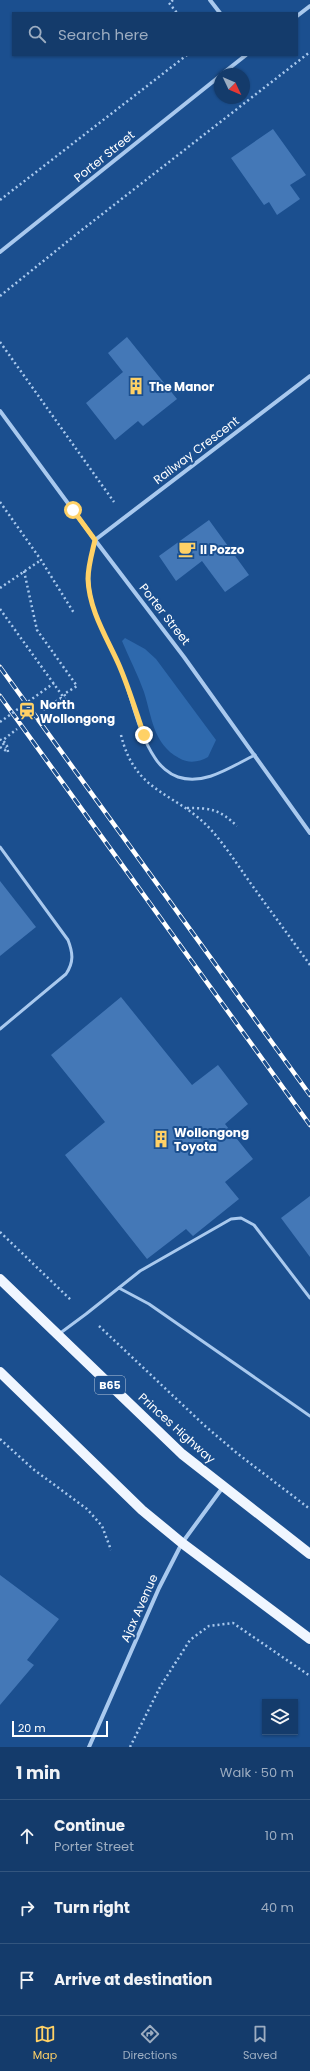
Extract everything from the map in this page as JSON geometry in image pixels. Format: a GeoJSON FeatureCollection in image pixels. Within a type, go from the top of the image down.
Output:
{"type":"FeatureCollection","features":[{"type":"Feature","properties":{"kind":"main road","name":"Princes Highway"},"geometry":{"type":"LineString","coordinates":[[0,1279],[182,1454],[310,1554]]}},
{"type":"Feature","properties":{"kind":"main road"},"geometry":{"type":"LineString","coordinates":[[0,1372],[142,1510],[182,1543],[310,1639]]}},
{"type":"Feature","properties":{"kind":"street"},"geometry":{"type":"LineString","coordinates":[[210,0],[219,12]]}},
{"type":"Feature","properties":{"kind":"street"},"geometry":{"type":"LineString","coordinates":[[298,15],[310,6]]}},
{"type":"Feature","properties":{"kind":"street"},"geometry":{"type":"LineString","coordinates":[[230,68],[245,56]]}},
{"type":"Feature","properties":{"kind":"street","name":"Porter Street"},"geometry":{"type":"LineString","coordinates":[[0,252],[214,81]]}},
{"type":"Feature","properties":{"kind":"street","name":"Railway Crescent"},"geometry":{"type":"LineString","coordinates":[[95,540],[310,376]]}},
{"type":"Feature","properties":{"kind":"street","name":"Porter Street"},"geometry":{"type":"LineString","coordinates":[[0,411],[184,657],[255,754],[310,833]]}},
{"type":"Feature","properties":{"kind":"street","name":"Ajax Avenue"},"geometry":{"type":"LineString","coordinates":[[88,1747],[159,1588],[182,1543],[223,1486]]}},
{"type":"Feature","properties":{"kind":"lane"},"geometry":{"type":"LineString","coordinates":[[95,540],[89,563],[88,580],[92,602],[102,630],[120,667],[144,735],[156,759],[166,770],[177,776],[190,780],[202,779],[215,775],[255,754]]}},
{"type":"Feature","properties":{"kind":"lane"},"geometry":{"type":"LineString","coordinates":[[0,847],[68,940],[73,957],[71,967],[66,974],[0,1029]]}},
{"type":"Feature","properties":{"kind":"lane"},"geometry":{"type":"LineString","coordinates":[[58,1335],[140,1270],[231,1219],[241,1218],[248,1220],[259,1231],[310,1298]]}},
{"type":"Feature","properties":{"kind":"lane"},"geometry":{"type":"LineString","coordinates":[[119,1288],[149,1304],[310,1416]]}},
{"type":"Feature","properties":{"kind":"path"},"geometry":{"type":"LineString","coordinates":[[173,0],[169,3],[176,12]]}},
{"type":"Feature","properties":{"kind":"path"},"geometry":{"type":"LineString","coordinates":[[0,296],[78,233],[310,52]]}},
{"type":"Feature","properties":{"kind":"path"},"geometry":{"type":"LineString","coordinates":[[0,200],[186,56]]}},
{"type":"Feature","properties":{"kind":"path"},"geometry":{"type":"LineString","coordinates":[[0,342],[125,518]]}},
{"type":"Feature","properties":{"kind":"path"},"geometry":{"type":"LineString","coordinates":[[0,588],[41,560]]}},
{"type":"Feature","properties":{"kind":"path"},"geometry":{"type":"LineString","coordinates":[[24,571],[38,630],[77,686],[64,694],[71,707]]}},
{"type":"Feature","properties":{"kind":"path"},"geometry":{"type":"LineString","coordinates":[[0,609],[71,707]]}},
{"type":"Feature","properties":{"kind":"path"},"geometry":{"type":"LineString","coordinates":[[0,722],[54,683]]}},
{"type":"Feature","properties":{"kind":"path"},"geometry":{"type":"LineString","coordinates":[[43,710],[61,698],[71,707]]}},
{"type":"Feature","properties":{"kind":"path"},"geometry":{"type":"LineString","coordinates":[[8,752],[7,746],[3,740],[17,729]]}},
{"type":"Feature","properties":{"kind":"path"},"geometry":{"type":"LineString","coordinates":[[0,739],[8,752]]}},
{"type":"Feature","properties":{"kind":"path"},"geometry":{"type":"LineString","coordinates":[[0,748],[8,752]]}},
{"type":"Feature","properties":{"kind":"path"},"geometry":{"type":"LineString","coordinates":[[187,808],[211,808],[225,814],[237,826]]}},
{"type":"Feature","properties":{"kind":"path"},"geometry":{"type":"LineString","coordinates":[[0,1232],[68,1296]]}},
{"type":"Feature","properties":{"kind":"path"},"geometry":{"type":"LineString","coordinates":[[111,1338],[204,1425],[238,1454],[310,1509]]}},
{"type":"Feature","properties":{"kind":"path"},"geometry":{"type":"LineString","coordinates":[[0,1439],[32,1469],[87,1509],[102,1526],[111,1550]]}},
{"type":"Feature","properties":{"kind":"path"},"geometry":{"type":"LineString","coordinates":[[130,1747],[160,1687],[190,1640],[209,1626],[233,1624],[310,1676]]}},
{"type":"Feature","properties":{"kind":"shaded area"},"geometry":{"type":"Polygon","coordinates":[[[125,638],[145,649],[156,659],[216,740],[208,757],[190,762],[183,760],[170,752],[159,738],[144,692],[122,641],[125,638]]]}},
{"type":"Feature","properties":{"kind":"building"},"geometry":{"type":"Polygon","coordinates":[[[273,129],[306,175],[290,185],[300,199],[277,215],[269,202],[264,205],[231,158],[273,129]]]}},
{"type":"Feature","properties":{"kind":"building","name":"The Manor"},"geometry":{"type":"Polygon","coordinates":[[[127,337],[177,399],[143,426],[138,421],[115,440],[86,403],[123,372],[108,353],[127,337]]]}},
{"type":"Feature","properties":{"kind":"building"},"geometry":{"type":"Polygon","coordinates":[[[209,520],[249,575],[225,592],[202,561],[176,581],[159,556],[209,520]]]}},
{"type":"Feature","properties":{"kind":"building"},"geometry":{"type":"Polygon","coordinates":[[[0,881],[36,927],[0,956],[0,881]]]}},
{"type":"Feature","properties":{"kind":"building","name":"Wollongong Toyota"},"geometry":{"type":"Polygon","coordinates":[[[121,997],[192,1085],[218,1065],[248,1104],[225,1124],[253,1159],[225,1182],[239,1199],[193,1236],[186,1229],[147,1259],[65,1155],[105,1122],[51,1055],[121,997]]]}},
{"type":"Feature","properties":{"kind":"building"},"geometry":{"type":"Polygon","coordinates":[[[310,1196],[310,1257],[281,1218],[310,1196]]]}},
{"type":"Feature","properties":{"kind":"building"},"geometry":{"type":"Polygon","coordinates":[[[0,1575],[59,1619],[27,1660],[34,1665],[0,1705],[0,1575]]]}},
{"type":"Feature","properties":{"kind":"railway"},"geometry":{"type":"LineString","coordinates":[[0,667],[310,1095]]}},
{"type":"Feature","properties":{"kind":"railway"},"geometry":{"type":"LineString","coordinates":[[0,696],[310,1125]]}},
{"type":"Feature","properties":{"kind":"place","name":"The Manor"},"geometry":{"type":"Point","coordinates":[136,386]}},
{"type":"Feature","properties":{"kind":"place","name":"Il Pozzo"},"geometry":{"type":"Point","coordinates":[187,549]}},
{"type":"Feature","properties":{"kind":"place","name":"North Wollongong"},"geometry":{"type":"Point","coordinates":[27,711]}},
{"type":"Feature","properties":{"kind":"place","name":"Wollongong Toyota"},"geometry":{"type":"Point","coordinates":[161,1139]}},
{"type":"Feature","properties":{"kind":"route"},"geometry":{"type":"LineString","coordinates":[[73,510],[95,540],[89,563],[88,580],[95,613],[120,667],[144,735]]}}]}
